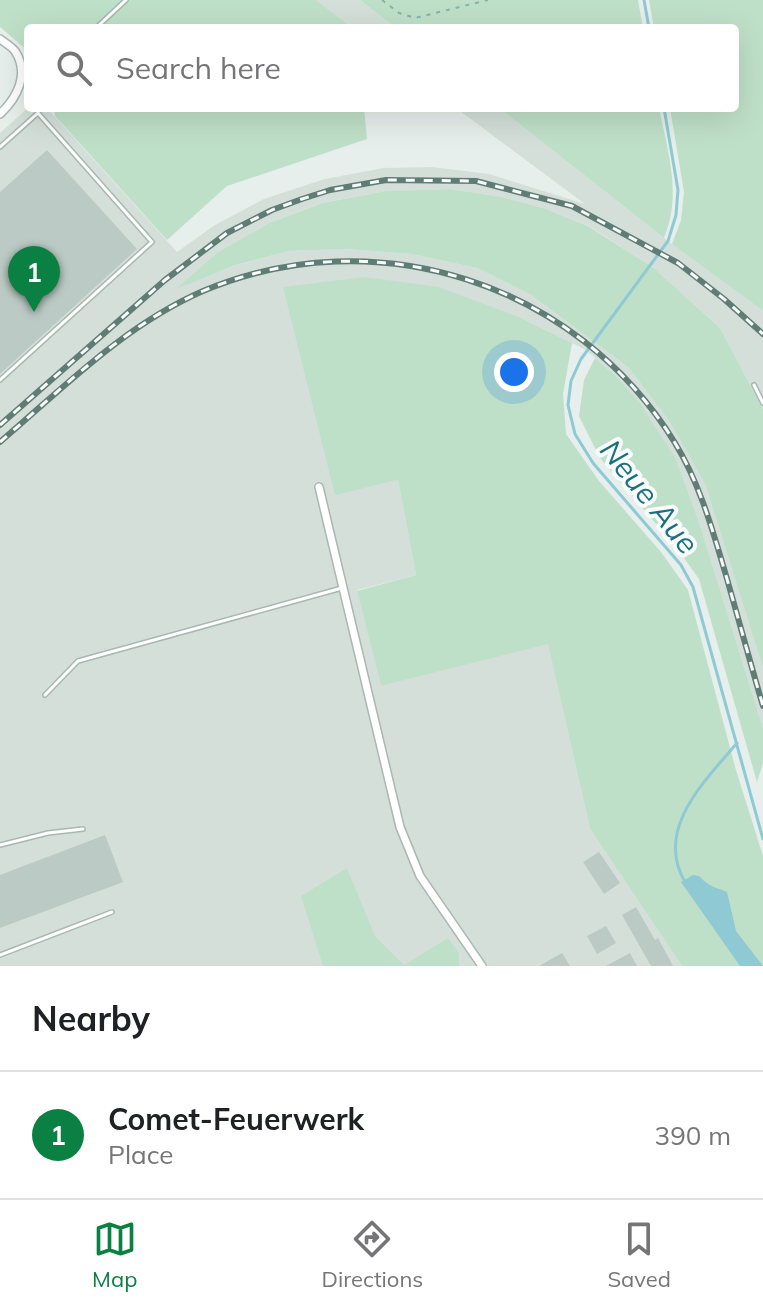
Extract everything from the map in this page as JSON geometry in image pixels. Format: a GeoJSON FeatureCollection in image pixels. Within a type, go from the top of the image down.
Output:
{"type":"FeatureCollection","features":[{"type":"Feature","properties":{"kind":"street"},"geometry":{"type":"LineString","coordinates":[[0,39],[15,51],[24,75]]}},
{"type":"Feature","properties":{"kind":"street"},"geometry":{"type":"LineString","coordinates":[[0,114],[13,101],[24,80]]}},
{"type":"Feature","properties":{"kind":"street"},"geometry":{"type":"LineString","coordinates":[[319,487],[400,827],[420,876],[482,966]]}},
{"type":"Feature","properties":{"kind":"lane"},"geometry":{"type":"LineString","coordinates":[[100,24],[126,0]]}},
{"type":"Feature","properties":{"kind":"lane"},"geometry":{"type":"LineString","coordinates":[[0,147],[36,112]]}},
{"type":"Feature","properties":{"kind":"lane"},"geometry":{"type":"LineString","coordinates":[[0,380],[152,242],[40,112]]}},
{"type":"Feature","properties":{"kind":"lane"},"geometry":{"type":"LineString","coordinates":[[754,385],[763,403]]}},
{"type":"Feature","properties":{"kind":"lane"},"geometry":{"type":"LineString","coordinates":[[45,695],[78,661],[342,588]]}},
{"type":"Feature","properties":{"kind":"lane"},"geometry":{"type":"LineString","coordinates":[[0,845],[48,833],[83,829]]}},
{"type":"Feature","properties":{"kind":"lane"},"geometry":{"type":"LineString","coordinates":[[0,955],[112,912]]}},
{"type":"Feature","properties":{"kind":"path"},"geometry":{"type":"LineString","coordinates":[[382,0],[399,13],[415,18],[488,0]]}},
{"type":"Feature","properties":{"kind":"shaded area"},"geometry":{"type":"Polygon","coordinates":[[[316,0],[360,0],[391,24],[348,24],[316,0]]]}},
{"type":"Feature","properties":{"kind":"shaded area"},"geometry":{"type":"Polygon","coordinates":[[[24,112],[51,112],[177,252],[215,225],[264,199],[325,179],[384,168],[432,167],[489,174],[585,204],[461,112],[504,112],[664,238],[763,311],[763,409],[720,328],[654,268],[589,226],[546,209],[503,197],[450,189],[386,191],[321,203],[269,223],[218,253],[179,287],[237,265],[289,251],[346,249],[412,254],[477,268],[531,295],[629,368],[671,424],[705,484],[763,668],[763,728],[698,519],[676,459],[640,404],[615,375],[586,350],[521,318],[335,494],[398,480],[416,575],[357,590],[381,686],[548,643],[590,829],[682,966],[0,966],[0,133],[24,112]]]}},
{"type":"Feature","properties":{"kind":"green space"},"geometry":{"type":"Polygon","coordinates":[[[0,0],[316,0],[348,24],[24,24],[24,48],[0,27],[0,0]]]}},
{"type":"Feature","properties":{"kind":"green space"},"geometry":{"type":"Polygon","coordinates":[[[360,0],[638,0],[642,24],[391,24],[360,0]]]}},
{"type":"Feature","properties":{"kind":"green space"},"geometry":{"type":"Polygon","coordinates":[[[649,0],[763,0],[763,311],[672,244],[681,220],[684,192],[671,112],[739,112],[739,24],[653,24],[649,0]]]}},
{"type":"Feature","properties":{"kind":"green space"},"geometry":{"type":"Polygon","coordinates":[[[54,112],[364,112],[367,139],[227,186],[167,240],[54,112]]]}},
{"type":"Feature","properties":{"kind":"green space"},"geometry":{"type":"Polygon","coordinates":[[[504,112],[660,112],[673,190],[664,238],[504,112]]]}},
{"type":"Feature","properties":{"kind":"green space"},"geometry":{"type":"Polygon","coordinates":[[[450,189],[503,197],[546,209],[588,226],[654,268],[720,328],[763,409],[763,668],[705,484],[671,424],[629,368],[531,295],[477,268],[412,254],[346,249],[289,251],[236,265],[176,289],[217,253],[269,223],[322,203],[386,191],[450,189]]]}},
{"type":"Feature","properties":{"kind":"green space"},"geometry":{"type":"Polygon","coordinates":[[[364,277],[439,287],[521,318],[572,343],[563,394],[566,434],[599,481],[661,552],[688,590],[736,770],[763,856],[763,966],[682,966],[590,829],[548,644],[381,686],[357,591],[416,575],[398,480],[335,495],[283,287],[364,277]]]}},
{"type":"Feature","properties":{"kind":"green space"},"geometry":{"type":"Polygon","coordinates":[[[595,358],[640,403],[676,459],[698,519],[763,728],[763,763],[757,782],[699,579],[600,458],[579,416],[584,380],[595,358]]]}},
{"type":"Feature","properties":{"kind":"green space"},"geometry":{"type":"Polygon","coordinates":[[[347,868],[375,936],[404,965],[448,938],[459,953],[459,966],[323,966],[301,896],[347,868]]]}},
{"type":"Feature","properties":{"kind":"water"},"geometry":{"type":"Polygon","coordinates":[[[693,875],[727,892],[736,931],[763,966],[740,966],[681,882],[693,875]]]}},
{"type":"Feature","properties":{"kind":"building"},"geometry":{"type":"Polygon","coordinates":[[[47,150],[137,249],[0,374],[0,192],[47,150]]]}},
{"type":"Feature","properties":{"kind":"building"},"geometry":{"type":"Polygon","coordinates":[[[105,835],[123,882],[0,928],[0,875],[105,835]]]}},
{"type":"Feature","properties":{"kind":"building"},"geometry":{"type":"Polygon","coordinates":[[[599,852],[620,883],[604,894],[583,862],[599,852]]]}},
{"type":"Feature","properties":{"kind":"building"},"geometry":{"type":"Polygon","coordinates":[[[636,907],[673,966],[651,966],[622,915],[636,907]]]}},
{"type":"Feature","properties":{"kind":"building"},"geometry":{"type":"Polygon","coordinates":[[[606,926],[616,943],[597,954],[587,936],[606,926]]]}},
{"type":"Feature","properties":{"kind":"building"},"geometry":{"type":"Polygon","coordinates":[[[562,953],[570,966],[539,966],[562,953]]]}},
{"type":"Feature","properties":{"kind":"building"},"geometry":{"type":"Polygon","coordinates":[[[630,953],[637,966],[606,966],[630,953]]]}},
{"type":"Feature","properties":{"kind":"waterway","name":"Neue Aue"},"geometry":{"type":"LineString","coordinates":[[644,0],[648,24]]}},
{"type":"Feature","properties":{"kind":"waterway","name":"Neue Aue"},"geometry":{"type":"LineString","coordinates":[[665,112],[678,190],[676,215],[668,241],[581,359],[571,381],[568,405],[575,434],[593,463],[681,565],[693,587],[763,839]]}},
{"type":"Feature","properties":{"kind":"waterway"},"geometry":{"type":"LineString","coordinates":[[685,882],[677,862],[679,825],[698,790],[737,743]]}},
{"type":"Feature","properties":{"kind":"railway"},"geometry":{"type":"LineString","coordinates":[[0,425],[165,280],[227,233],[302,199],[330,190],[386,180],[476,181],[572,206],[678,263],[763,334]]}},
{"type":"Feature","properties":{"kind":"railway"},"geometry":{"type":"LineString","coordinates":[[0,442],[121,339],[203,291],[269,270],[336,261],[403,265],[467,280],[528,305],[584,341],[634,388],[675,443],[691,473],[710,522],[763,706]]}},
{"type":"Feature","properties":{"kind":"place","name":"Comet-Feuerwerk"},"geometry":{"type":"Point","coordinates":[34,312]}}]}
